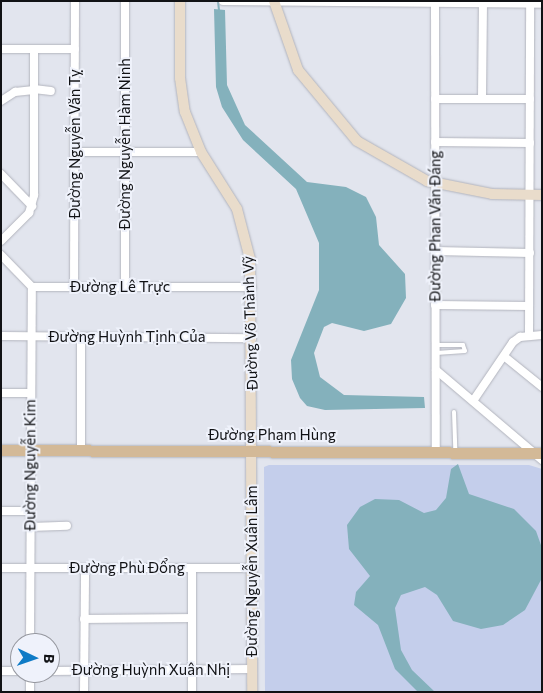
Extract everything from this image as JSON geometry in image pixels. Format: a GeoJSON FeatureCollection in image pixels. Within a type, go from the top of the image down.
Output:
{"type":"FeatureCollection","features":[{"type":"Feature","properties":{"kind":"main road","name":"Đường Phạm Hùng"},"geometry":{"type":"LineString","coordinates":[[1,450],[455,451],[539,455]]}},
{"type":"Feature","properties":{"kind":"street","name":"Đường Nguyễn Văn Tỵ"},"geometry":{"type":"LineString","coordinates":[[74,287],[75,1]]}},
{"type":"Feature","properties":{"kind":"street","name":"Đường Nguyễn Hàm Ninh"},"geometry":{"type":"LineString","coordinates":[[125,1],[125,287]]}},
{"type":"Feature","properties":{"kind":"street","name":"Đường Võ Thành Vỹ"},"geometry":{"type":"LineString","coordinates":[[180,1],[182,97],[201,152],[237,209],[246,235],[252,287],[253,450]]}},
{"type":"Feature","properties":{"kind":"street"},"geometry":{"type":"LineString","coordinates":[[223,1],[530,2],[542,4]]}},
{"type":"Feature","properties":{"kind":"street"},"geometry":{"type":"LineString","coordinates":[[274,2],[298,70],[337,121],[379,156],[435,183],[492,194],[542,195]]}},
{"type":"Feature","properties":{"kind":"street"},"geometry":{"type":"LineString","coordinates":[[529,335],[530,2]]}},
{"type":"Feature","properties":{"kind":"street","name":"Đường Phan Văn Đáng"},"geometry":{"type":"LineString","coordinates":[[435,3],[436,451]]}},
{"type":"Feature","properties":{"kind":"street"},"geometry":{"type":"LineString","coordinates":[[482,98],[483,3]]}},
{"type":"Feature","properties":{"kind":"street"},"geometry":{"type":"LineString","coordinates":[[1,49],[75,48]]}},
{"type":"Feature","properties":{"kind":"street"},"geometry":{"type":"LineString","coordinates":[[1,241],[32,206],[34,49]]}},
{"type":"Feature","properties":{"kind":"street"},"geometry":{"type":"LineString","coordinates":[[1,100],[15,92],[51,91]]}},
{"type":"Feature","properties":{"kind":"street"},"geometry":{"type":"LineString","coordinates":[[435,98],[530,99]]}},
{"type":"Feature","properties":{"kind":"street"},"geometry":{"type":"LineString","coordinates":[[435,142],[530,143]]}},
{"type":"Feature","properties":{"kind":"street"},"geometry":{"type":"LineString","coordinates":[[75,152],[201,152]]}},
{"type":"Feature","properties":{"kind":"street"},"geometry":{"type":"LineString","coordinates":[[1,174],[32,206]]}},
{"type":"Feature","properties":{"kind":"street"},"geometry":{"type":"LineString","coordinates":[[435,251],[530,252]]}},
{"type":"Feature","properties":{"kind":"street"},"geometry":{"type":"LineString","coordinates":[[1,255],[32,287]]}},
{"type":"Feature","properties":{"kind":"street","name":"Đường Lê Trực"},"geometry":{"type":"LineString","coordinates":[[32,287],[252,287]]}},
{"type":"Feature","properties":{"kind":"street","name":"Đường Nguyễn Kim"},"geometry":{"type":"LineString","coordinates":[[30,633],[32,287]]}},
{"type":"Feature","properties":{"kind":"street"},"geometry":{"type":"LineString","coordinates":[[436,305],[529,306]]}},
{"type":"Feature","properties":{"kind":"street"},"geometry":{"type":"LineString","coordinates":[[473,401],[514,342],[529,335],[542,335]]}},
{"type":"Feature","properties":{"kind":"street","name":"Đường Huỳnh Tịnh Của"},"geometry":{"type":"LineString","coordinates":[[1,336],[252,338]]}},
{"type":"Feature","properties":{"kind":"street"},"geometry":{"type":"LineString","coordinates":[[81,337],[81,450]]}},
{"type":"Feature","properties":{"kind":"street"},"geometry":{"type":"LineString","coordinates":[[505,357],[542,387]]}},
{"type":"Feature","properties":{"kind":"street"},"geometry":{"type":"LineString","coordinates":[[436,370],[539,455]]}},
{"type":"Feature","properties":{"kind":"street"},"geometry":{"type":"LineString","coordinates":[[1,393],[31,393]]}},
{"type":"Feature","properties":{"kind":"street","name":"Đường Nguyễn Xuân Lâm"},"geometry":{"type":"LineString","coordinates":[[252,692],[253,450]]}},
{"type":"Feature","properties":{"kind":"street"},"geometry":{"type":"LineString","coordinates":[[1,511],[30,511]]}},
{"type":"Feature","properties":{"kind":"street"},"geometry":{"type":"LineString","coordinates":[[30,527],[67,526]]}},
{"type":"Feature","properties":{"kind":"street","name":"Đường Phù Đổng"},"geometry":{"type":"LineString","coordinates":[[1,568],[252,568]]}},
{"type":"Feature","properties":{"kind":"street"},"geometry":{"type":"LineString","coordinates":[[84,692],[85,568]]}},
{"type":"Feature","properties":{"kind":"street"},"geometry":{"type":"LineString","coordinates":[[192,568],[192,692]]}},
{"type":"Feature","properties":{"kind":"street"},"geometry":{"type":"LineString","coordinates":[[84,619],[192,618]]}},
{"type":"Feature","properties":{"kind":"street","name":"Đường Huỳnh Xuân Nhị"},"geometry":{"type":"LineString","coordinates":[[60,671],[252,669]]}},
{"type":"Feature","properties":{"kind":"lane"},"geometry":{"type":"LineString","coordinates":[[463,345],[465,351],[436,349],[463,345]]}},
{"type":"Feature","properties":{"kind":"lane"},"geometry":{"type":"LineString","coordinates":[[454,412],[455,451]]}},
{"type":"Feature","properties":{"kind":"shaded area"},"geometry":{"type":"Polygon","coordinates":[[[214,9],[225,10],[227,85],[245,125],[307,182],[346,187],[366,197],[376,217],[379,245],[405,274],[406,298],[391,324],[364,331],[332,323],[324,327],[314,353],[320,377],[344,395],[424,397],[425,408],[325,410],[307,406],[300,398],[292,379],[291,360],[319,290],[319,243],[296,189],[243,140],[222,107],[216,87],[214,9]]]}},
{"type":"Feature","properties":{"kind":"shaded area"},"geometry":{"type":"Polygon","coordinates":[[[458,464],[469,494],[514,509],[536,531],[542,548],[542,578],[525,610],[503,625],[481,629],[453,621],[437,595],[425,587],[401,595],[395,608],[401,650],[412,670],[435,692],[418,692],[395,669],[378,625],[354,605],[356,592],[370,576],[349,549],[347,525],[360,507],[375,499],[399,500],[424,513],[436,510],[446,498],[451,469],[458,464]]]}},
{"type":"Feature","properties":{"kind":"shaded area"},"geometry":{"type":"Polygon","coordinates":[[[269,465],[529,465],[542,469],[542,692],[265,692],[264,467],[269,465]]]}},
{"type":"Feature","properties":{"kind":"waterway"},"geometry":{"type":"LineString","coordinates":[[218,1],[219,11]]}}]}
